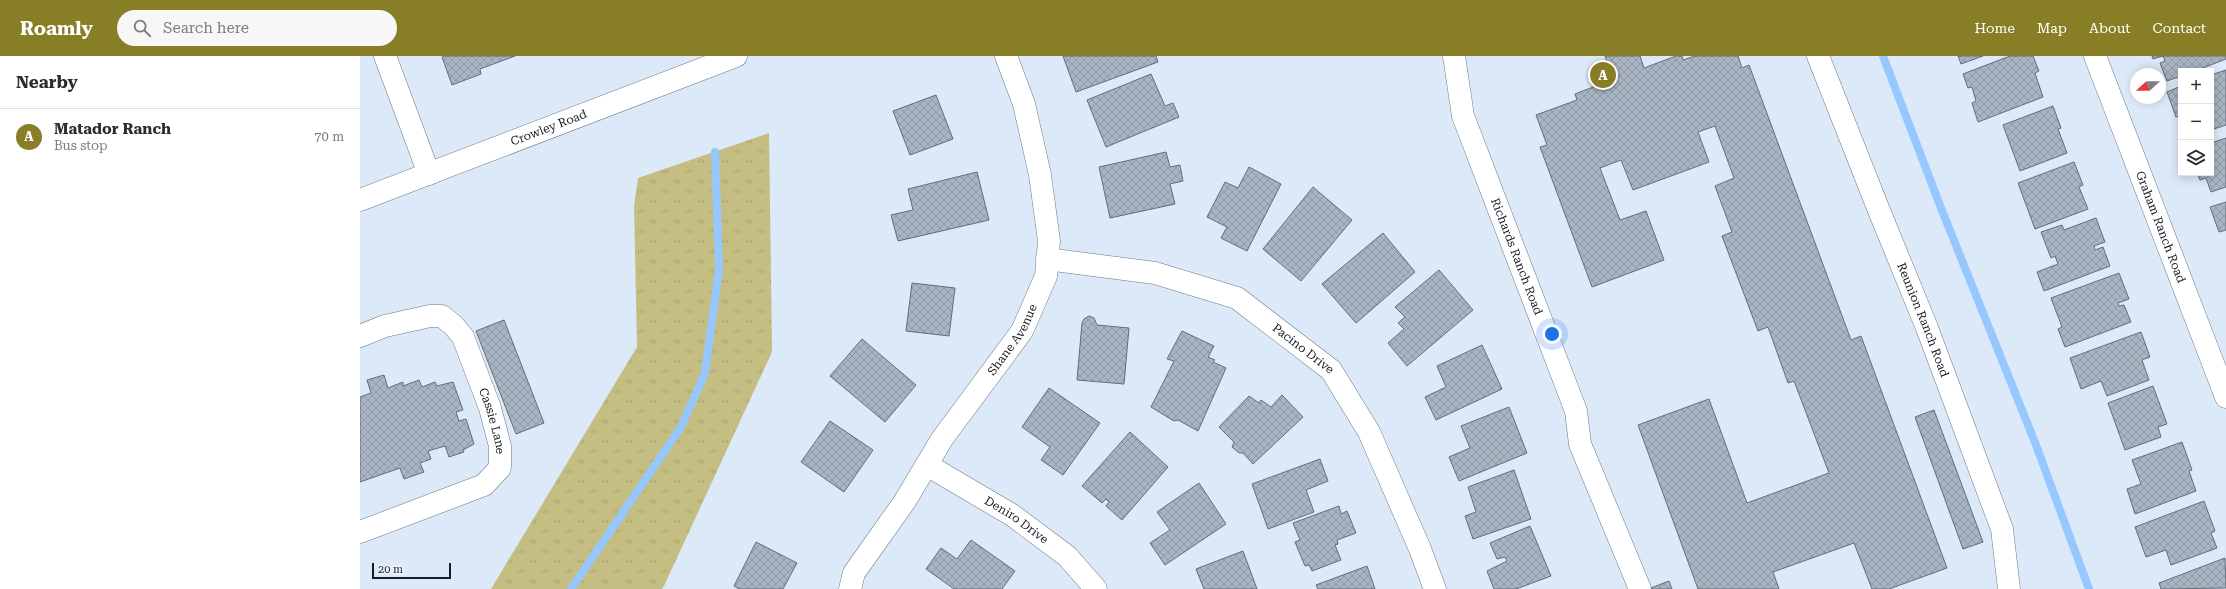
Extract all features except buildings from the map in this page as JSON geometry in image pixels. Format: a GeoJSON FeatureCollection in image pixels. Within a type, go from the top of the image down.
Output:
{"type":"FeatureCollection","features":[{"type":"Feature","properties":{"kind":"street"},"geometry":{"type":"LineString","coordinates":[[385,56],[429,174]]}},
{"type":"Feature","properties":{"kind":"street","name":"Crowley Road"},"geometry":{"type":"LineString","coordinates":[[360,200],[736,56]]}},
{"type":"Feature","properties":{"kind":"street","name":"Shane Avenue"},"geometry":{"type":"LineString","coordinates":[[850,589],[854,573],[905,501],[942,439],[1022,331],[1046,276],[1049,242],[1040,175],[1024,104],[1006,56]]}},
{"type":"Feature","properties":{"kind":"street","name":"Richards Ranch Road"},"geometry":{"type":"LineString","coordinates":[[1454,56],[1463,116],[1576,411],[1580,444],[1640,589]]}},
{"type":"Feature","properties":{"kind":"street","name":"Reunion Ranch Road"},"geometry":{"type":"LineString","coordinates":[[1818,56],[1927,328],[2002,529],[2010,589]]}},
{"type":"Feature","properties":{"kind":"street","name":"Graham Ranch Road"},"geometry":{"type":"LineString","coordinates":[[2095,56],[2226,397]]}},
{"type":"Feature","properties":{"kind":"street","name":"Pacino Drive"},"geometry":{"type":"LineString","coordinates":[[1047,259],[1155,273],[1237,298],[1331,370],[1369,432],[1420,549],[1435,589]]}},
{"type":"Feature","properties":{"kind":"street","name":"Cassie Lane"},"geometry":{"type":"LineString","coordinates":[[360,336],[385,326],[430,316],[442,316],[454,326],[463,337],[490,408],[500,446],[500,468],[484,485],[360,532]]}},
{"type":"Feature","properties":{"kind":"street","name":"Deniro Drive"},"geometry":{"type":"LineString","coordinates":[[926,465],[1012,515],[1067,556],[1096,589]]}},
{"type":"Feature","properties":{"kind":"green space"},"geometry":{"type":"Polygon","coordinates":[[[769,133],[772,352],[664,586],[662,589],[491,589],[637,347],[634,206],[638,178],[769,133]]]}},
{"type":"Feature","properties":{"kind":"waterway"},"geometry":{"type":"LineString","coordinates":[[1883,56],[1941,208],[2036,445],[2089,589]]}},
{"type":"Feature","properties":{"kind":"waterway"},"geometry":{"type":"LineString","coordinates":[[571,589],[681,427],[705,373],[719,270],[715,152]]}},
{"type":"Feature","properties":{"kind":"place","name":"Matador Ranch"},"geometry":{"type":"Point","coordinates":[1603,75]}}]}
